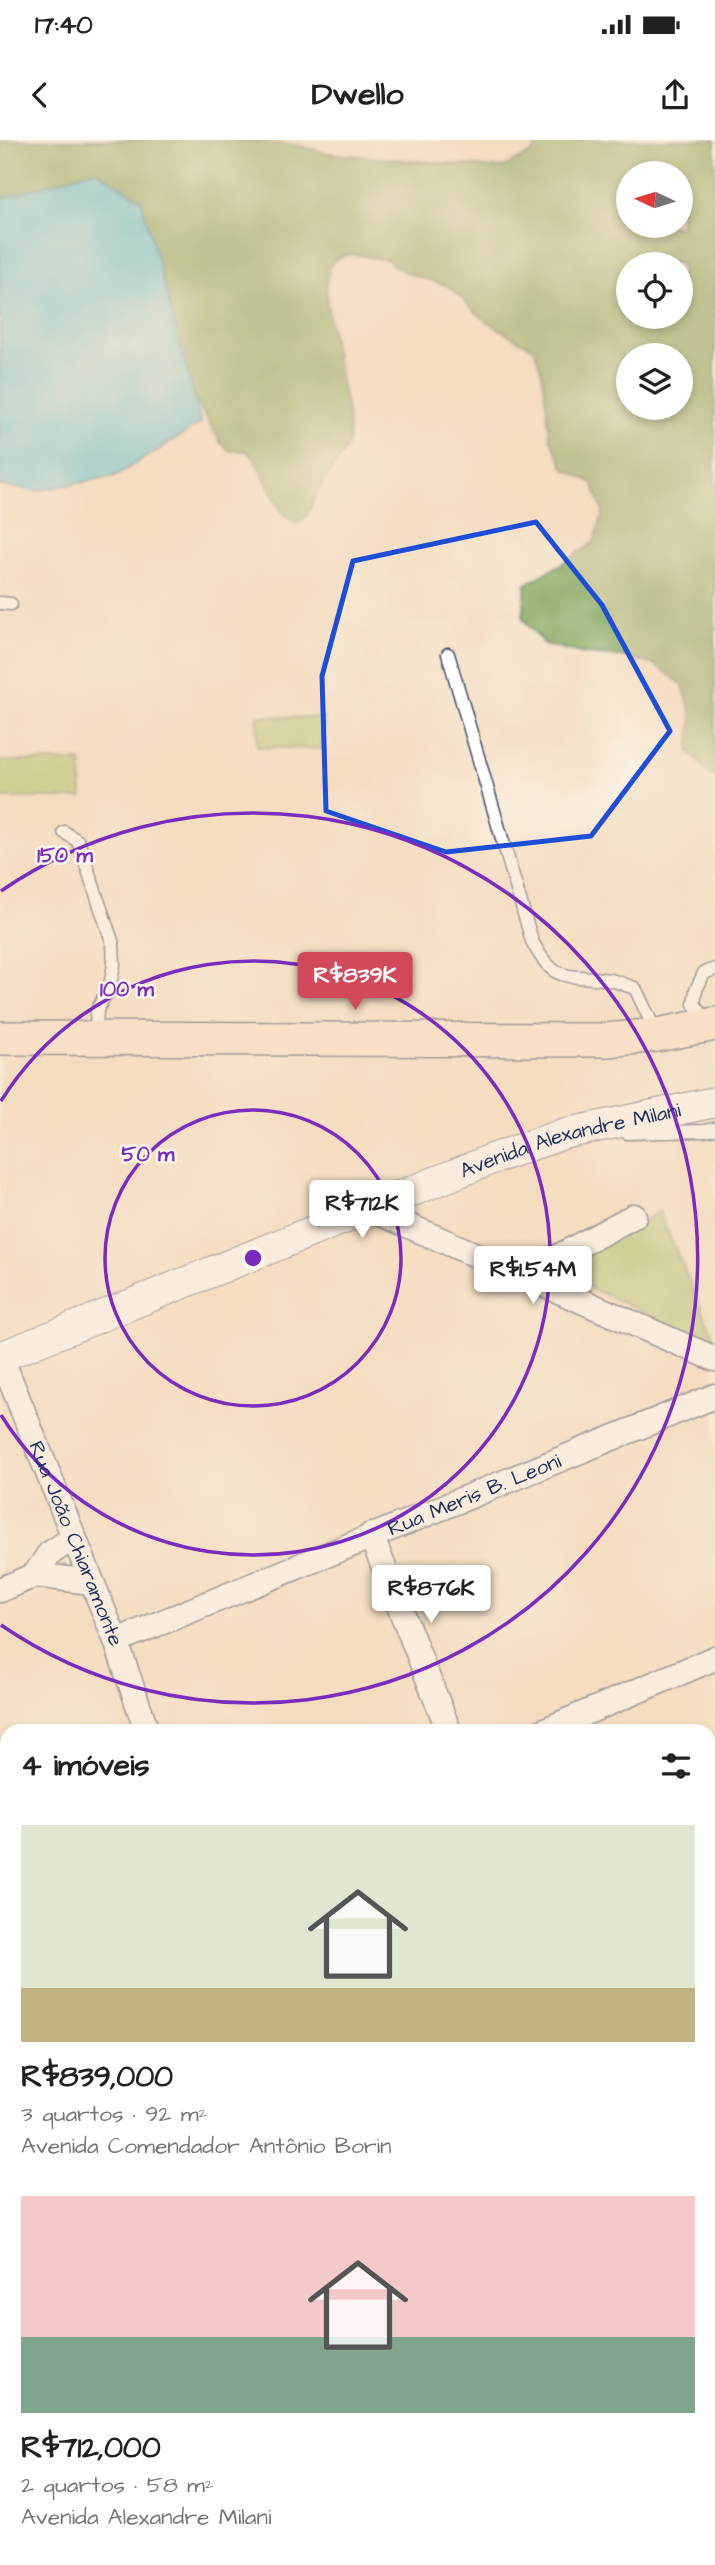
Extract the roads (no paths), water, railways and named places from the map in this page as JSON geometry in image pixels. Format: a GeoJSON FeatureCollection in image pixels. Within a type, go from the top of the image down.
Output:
{"type":"FeatureCollection","features":[{"type":"Feature","properties":{"kind":"main road"},"geometry":{"type":"LineString","coordinates":[[0,1038],[607,1040],[657,1035],[712,1025]]}},
{"type":"Feature","properties":{"kind":"street","name":"Avenida Alexandre Milani"},"geometry":{"type":"LineString","coordinates":[[0,1357],[492,1159],[564,1134],[715,1102]]}},
{"type":"Feature","properties":{"kind":"street"},"geometry":{"type":"LineString","coordinates":[[370,1209],[715,1359]]}},
{"type":"Feature","properties":{"kind":"street"},"geometry":{"type":"LineString","coordinates":[[523,1276],[634,1216]]}},
{"type":"Feature","properties":{"kind":"street","name":"Rua João Chiaramonte"},"geometry":{"type":"LineString","coordinates":[[0,1357],[116,1641],[145,1724]]}},
{"type":"Feature","properties":{"kind":"street","name":"Rua Meris B. Leoni"},"geometry":{"type":"LineString","coordinates":[[116,1641],[715,1396]]}},
{"type":"Feature","properties":{"kind":"street"},"geometry":{"type":"LineString","coordinates":[[371,1535],[446,1724]]}},
{"type":"Feature","properties":{"kind":"street"},"geometry":{"type":"LineString","coordinates":[[35,1575],[49,1555],[73,1538]]}},
{"type":"Feature","properties":{"kind":"street"},"geometry":{"type":"LineString","coordinates":[[0,1590],[35,1575],[91,1581]]}},
{"type":"Feature","properties":{"kind":"street"},"geometry":{"type":"LineString","coordinates":[[559,1724],[715,1658]]}},
{"type":"Feature","properties":{"kind":"lane"},"geometry":{"type":"LineString","coordinates":[[448,654],[532,941],[543,962],[556,973],[577,978],[610,980],[635,988],[657,1035]]}},
{"type":"Feature","properties":{"kind":"lane"},"geometry":{"type":"LineString","coordinates":[[64,832],[78,841],[113,944],[114,964],[110,986],[97,1010],[95,1038]]}},
{"type":"Feature","properties":{"kind":"lane"},"geometry":{"type":"LineString","coordinates":[[712,1025],[694,1004],[699,980],[704,974],[715,969]]}},
{"type":"Feature","properties":{"kind":"lane"},"geometry":{"type":"LineString","coordinates":[[564,1134],[715,1129]]}},
{"type":"Feature","properties":{"kind":"water"},"geometry":{"type":"Polygon","coordinates":[[[95,170],[141,199],[201,423],[115,476],[37,491],[0,486],[0,199],[95,170]]]}}]}
